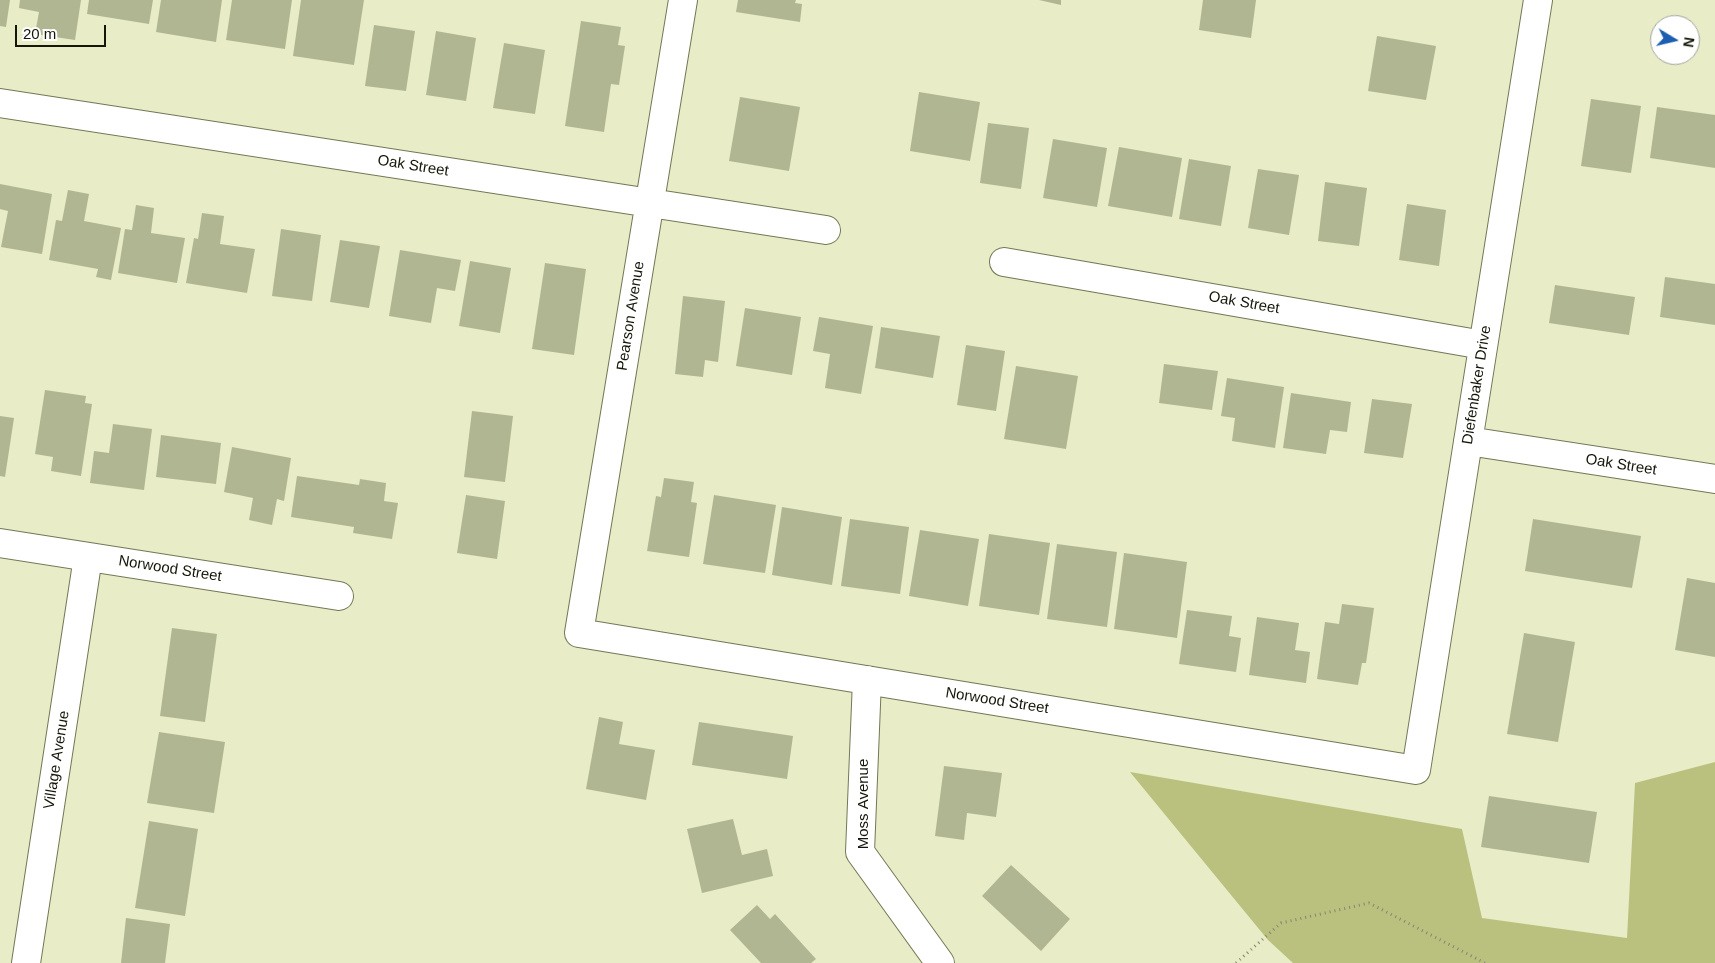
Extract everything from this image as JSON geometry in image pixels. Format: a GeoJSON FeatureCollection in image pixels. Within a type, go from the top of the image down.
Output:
{"type":"FeatureCollection","features":[{"type":"Feature","properties":{"kind":"street","name":"Pearson Avenue"},"geometry":{"type":"LineString","coordinates":[[579,633],[683,0]]}},
{"type":"Feature","properties":{"kind":"street","name":"Diefenbaker Drive"},"geometry":{"type":"LineString","coordinates":[[1416,770],[1538,0]]}},
{"type":"Feature","properties":{"kind":"street","name":"Oak Street"},"geometry":{"type":"LineString","coordinates":[[0,103],[826,230]]}},
{"type":"Feature","properties":{"kind":"street","name":"Oak Street"},"geometry":{"type":"LineString","coordinates":[[1004,262],[1483,345]]}},
{"type":"Feature","properties":{"kind":"street","name":"Oak Street"},"geometry":{"type":"LineString","coordinates":[[1468,442],[1715,479]]}},
{"type":"Feature","properties":{"kind":"street","name":"Norwood Street"},"geometry":{"type":"LineString","coordinates":[[0,543],[339,596]]}},
{"type":"Feature","properties":{"kind":"street","name":"Village Avenue"},"geometry":{"type":"LineString","coordinates":[[26,963],[88,557]]}},
{"type":"Feature","properties":{"kind":"street","name":"Norwood Street"},"geometry":{"type":"LineString","coordinates":[[579,633],[1416,770]]}},
{"type":"Feature","properties":{"kind":"street","name":"Moss Avenue"},"geometry":{"type":"LineString","coordinates":[[867,680],[860,852],[940,963]]}},
{"type":"Feature","properties":{"kind":"path"},"geometry":{"type":"LineString","coordinates":[[1236,963],[1281,923],[1369,903],[1485,963]]}},
{"type":"Feature","properties":{"kind":"green space"},"geometry":{"type":"Polygon","coordinates":[[[1715,762],[1715,963],[1293,963],[1268,940],[1130,772],[1462,829],[1482,918],[1627,938],[1635,783],[1715,762]]]}},
{"type":"Feature","properties":{"kind":"building"},"geometry":{"type":"Polygon","coordinates":[[[0,0],[10,0],[6,27],[0,26],[0,0]]]}},
{"type":"Feature","properties":{"kind":"building"},"geometry":{"type":"Polygon","coordinates":[[[20,0],[81,0],[75,40],[35,34],[39,12],[19,8],[20,0]]]}},
{"type":"Feature","properties":{"kind":"building"},"geometry":{"type":"Polygon","coordinates":[[[89,0],[153,0],[149,24],[87,14],[89,0]]]}},
{"type":"Feature","properties":{"kind":"building"},"geometry":{"type":"Polygon","coordinates":[[[161,0],[222,0],[216,42],[156,32],[161,0]]]}},
{"type":"Feature","properties":{"kind":"building"},"geometry":{"type":"Polygon","coordinates":[[[232,0],[292,0],[285,49],[226,40],[232,0]]]}},
{"type":"Feature","properties":{"kind":"building"},"geometry":{"type":"Polygon","coordinates":[[[301,0],[364,0],[354,65],[293,56],[301,0]]]}},
{"type":"Feature","properties":{"kind":"building"},"geometry":{"type":"Polygon","coordinates":[[[738,0],[796,0],[795,3],[802,4],[800,22],[736,12],[738,0]]]}},
{"type":"Feature","properties":{"kind":"building"},"geometry":{"type":"Polygon","coordinates":[[[1039,0],[1061,0],[1061,5],[1039,0]]]}},
{"type":"Feature","properties":{"kind":"building"},"geometry":{"type":"Polygon","coordinates":[[[1203,0],[1256,0],[1251,38],[1199,30],[1203,0]]]}},
{"type":"Feature","properties":{"kind":"building"},"geometry":{"type":"Polygon","coordinates":[[[581,21],[621,27],[618,45],[625,46],[619,85],[611,84],[604,132],[565,126],[581,21]]]}},
{"type":"Feature","properties":{"kind":"building"},"geometry":{"type":"Polygon","coordinates":[[[374,25],[415,31],[406,91],[365,86],[374,25]]]}},
{"type":"Feature","properties":{"kind":"building"},"geometry":{"type":"Polygon","coordinates":[[[436,31],[476,38],[466,101],[426,95],[436,31]]]}},
{"type":"Feature","properties":{"kind":"building"},"geometry":{"type":"Polygon","coordinates":[[[1377,36],[1436,46],[1426,100],[1368,91],[1377,36]]]}},
{"type":"Feature","properties":{"kind":"building"},"geometry":{"type":"Polygon","coordinates":[[[504,43],[545,50],[535,114],[493,108],[504,43]]]}},
{"type":"Feature","properties":{"kind":"building"},"geometry":{"type":"Polygon","coordinates":[[[919,92],[980,102],[970,161],[910,151],[919,92]]]}},
{"type":"Feature","properties":{"kind":"building"},"geometry":{"type":"Polygon","coordinates":[[[740,97],[800,107],[789,171],[729,161],[740,97]]]}},
{"type":"Feature","properties":{"kind":"building"},"geometry":{"type":"Polygon","coordinates":[[[1591,99],[1641,106],[1631,173],[1581,166],[1591,99]]]}},
{"type":"Feature","properties":{"kind":"building"},"geometry":{"type":"Polygon","coordinates":[[[1657,107],[1715,115],[1715,168],[1650,158],[1657,107]]]}},
{"type":"Feature","properties":{"kind":"building"},"geometry":{"type":"Polygon","coordinates":[[[988,123],[1029,128],[1021,189],[980,183],[988,123]]]}},
{"type":"Feature","properties":{"kind":"building"},"geometry":{"type":"Polygon","coordinates":[[[1053,139],[1107,148],[1097,207],[1043,198],[1053,139]]]}},
{"type":"Feature","properties":{"kind":"building"},"geometry":{"type":"Polygon","coordinates":[[[1119,147],[1182,158],[1172,217],[1108,206],[1119,147]]]}},
{"type":"Feature","properties":{"kind":"building"},"geometry":{"type":"Polygon","coordinates":[[[1189,159],[1231,166],[1221,226],[1179,219],[1189,159]]]}},
{"type":"Feature","properties":{"kind":"building"},"geometry":{"type":"Polygon","coordinates":[[[1258,169],[1299,175],[1289,235],[1248,228],[1258,169]]]}},
{"type":"Feature","properties":{"kind":"building"},"geometry":{"type":"Polygon","coordinates":[[[1325,182],[1367,188],[1359,246],[1318,241],[1325,182]]]}},
{"type":"Feature","properties":{"kind":"building"},"geometry":{"type":"Polygon","coordinates":[[[0,184],[52,194],[42,254],[1,247],[8,211],[0,209],[0,184]]]}},
{"type":"Feature","properties":{"kind":"building"},"geometry":{"type":"Polygon","coordinates":[[[68,190],[89,194],[84,221],[121,228],[111,280],[96,277],[98,269],[49,260],[56,220],[62,221],[68,190]]]}},
{"type":"Feature","properties":{"kind":"building"},"geometry":{"type":"Polygon","coordinates":[[[1407,204],[1446,210],[1439,266],[1399,260],[1407,204]]]}},
{"type":"Feature","properties":{"kind":"building"},"geometry":{"type":"Polygon","coordinates":[[[136,205],[154,208],[151,233],[185,238],[177,283],[118,273],[125,229],[132,230],[136,205]]]}},
{"type":"Feature","properties":{"kind":"building"},"geometry":{"type":"Polygon","coordinates":[[[202,213],[224,216],[220,244],[255,249],[247,293],[186,283],[194,238],[198,239],[202,213]]]}},
{"type":"Feature","properties":{"kind":"building"},"geometry":{"type":"Polygon","coordinates":[[[281,229],[321,235],[312,301],[272,296],[281,229]]]}},
{"type":"Feature","properties":{"kind":"building"},"geometry":{"type":"Polygon","coordinates":[[[340,240],[380,246],[369,308],[330,302],[340,240]]]}},
{"type":"Feature","properties":{"kind":"building"},"geometry":{"type":"Polygon","coordinates":[[[400,250],[461,260],[455,291],[437,288],[431,323],[389,316],[400,250]]]}},
{"type":"Feature","properties":{"kind":"building"},"geometry":{"type":"Polygon","coordinates":[[[470,261],[511,268],[500,333],[459,326],[470,261]]]}},
{"type":"Feature","properties":{"kind":"building"},"geometry":{"type":"Polygon","coordinates":[[[545,263],[586,269],[574,355],[532,349],[545,263]]]}},
{"type":"Feature","properties":{"kind":"building"},"geometry":{"type":"Polygon","coordinates":[[[1665,277],[1715,284],[1715,325],[1660,317],[1665,277]]]}},
{"type":"Feature","properties":{"kind":"building"},"geometry":{"type":"Polygon","coordinates":[[[1555,285],[1635,297],[1629,335],[1549,323],[1555,285]]]}},
{"type":"Feature","properties":{"kind":"building"},"geometry":{"type":"Polygon","coordinates":[[[683,296],[725,301],[718,362],[705,360],[703,377],[675,374],[683,296]]]}},
{"type":"Feature","properties":{"kind":"building"},"geometry":{"type":"Polygon","coordinates":[[[745,308],[801,317],[792,375],[736,366],[745,308]]]}},
{"type":"Feature","properties":{"kind":"building"},"geometry":{"type":"Polygon","coordinates":[[[819,317],[873,326],[861,394],[825,388],[830,354],[813,351],[819,317]]]}},
{"type":"Feature","properties":{"kind":"building"},"geometry":{"type":"Polygon","coordinates":[[[881,327],[940,336],[933,378],[875,368],[881,327]]]}},
{"type":"Feature","properties":{"kind":"building"},"geometry":{"type":"Polygon","coordinates":[[[966,345],[1005,351],[996,411],[957,405],[966,345]]]}},
{"type":"Feature","properties":{"kind":"building"},"geometry":{"type":"Polygon","coordinates":[[[1164,364],[1218,371],[1212,410],[1159,403],[1164,364]]]}},
{"type":"Feature","properties":{"kind":"building"},"geometry":{"type":"Polygon","coordinates":[[[1016,366],[1078,376],[1066,449],[1004,439],[1016,366]]]}},
{"type":"Feature","properties":{"kind":"building"},"geometry":{"type":"Polygon","coordinates":[[[1227,378],[1284,387],[1275,448],[1232,441],[1235,418],[1221,416],[1227,378]]]}},
{"type":"Feature","properties":{"kind":"building"},"geometry":{"type":"Polygon","coordinates":[[[45,390],[86,396],[85,403],[92,404],[81,476],[51,471],[53,457],[35,454],[45,390]]]}},
{"type":"Feature","properties":{"kind":"building"},"geometry":{"type":"Polygon","coordinates":[[[1291,393],[1351,402],[1347,432],[1330,430],[1326,454],[1283,448],[1291,393]]]}},
{"type":"Feature","properties":{"kind":"building"},"geometry":{"type":"Polygon","coordinates":[[[1372,399],[1412,404],[1403,458],[1364,453],[1372,399]]]}},
{"type":"Feature","properties":{"kind":"building"},"geometry":{"type":"Polygon","coordinates":[[[472,411],[513,416],[505,482],[464,477],[472,411]]]}},
{"type":"Feature","properties":{"kind":"building"},"geometry":{"type":"Polygon","coordinates":[[[0,416],[14,418],[5,477],[0,476],[0,416]]]}},
{"type":"Feature","properties":{"kind":"building"},"geometry":{"type":"Polygon","coordinates":[[[113,424],[152,429],[144,490],[90,483],[94,451],[109,453],[113,424]]]}},
{"type":"Feature","properties":{"kind":"building"},"geometry":{"type":"Polygon","coordinates":[[[161,435],[221,443],[216,484],[156,477],[161,435]]]}},
{"type":"Feature","properties":{"kind":"building"},"geometry":{"type":"Polygon","coordinates":[[[232,447],[291,458],[284,501],[277,499],[272,525],[249,520],[253,498],[224,492],[232,447]]]}},
{"type":"Feature","properties":{"kind":"building"},"geometry":{"type":"Polygon","coordinates":[[[297,476],[359,485],[360,479],[386,483],[384,501],[398,503],[392,539],[353,533],[354,527],[291,517],[297,476]]]}},
{"type":"Feature","properties":{"kind":"building"},"geometry":{"type":"Polygon","coordinates":[[[664,478],[694,482],[691,502],[697,503],[689,557],[647,551],[656,496],[661,497],[664,478]]]}},
{"type":"Feature","properties":{"kind":"building"},"geometry":{"type":"Polygon","coordinates":[[[466,495],[505,501],[497,559],[457,553],[466,495]]]}},
{"type":"Feature","properties":{"kind":"building"},"geometry":{"type":"Polygon","coordinates":[[[714,495],[776,505],[765,573],[703,564],[714,495]]]}},
{"type":"Feature","properties":{"kind":"building"},"geometry":{"type":"Polygon","coordinates":[[[782,507],[842,517],[832,585],[772,575],[782,507]]]}},
{"type":"Feature","properties":{"kind":"building"},"geometry":{"type":"Polygon","coordinates":[[[850,519],[909,527],[900,594],[841,586],[850,519]]]}},
{"type":"Feature","properties":{"kind":"building"},"geometry":{"type":"Polygon","coordinates":[[[1533,519],[1641,536],[1632,588],[1525,571],[1533,519]]]}},
{"type":"Feature","properties":{"kind":"building"},"geometry":{"type":"Polygon","coordinates":[[[920,530],[979,539],[968,606],[909,596],[920,530]]]}},
{"type":"Feature","properties":{"kind":"building"},"geometry":{"type":"Polygon","coordinates":[[[989,534],[1050,543],[1039,615],[979,606],[989,534]]]}},
{"type":"Feature","properties":{"kind":"building"},"geometry":{"type":"Polygon","coordinates":[[[1057,544],[1117,552],[1107,627],[1047,619],[1057,544]]]}},
{"type":"Feature","properties":{"kind":"building"},"geometry":{"type":"Polygon","coordinates":[[[1124,553],[1187,562],[1177,638],[1114,629],[1124,553]]]}},
{"type":"Feature","properties":{"kind":"building"},"geometry":{"type":"Polygon","coordinates":[[[1687,578],[1715,583],[1715,657],[1675,650],[1687,578]]]}},
{"type":"Feature","properties":{"kind":"building"},"geometry":{"type":"Polygon","coordinates":[[[1342,604],[1374,608],[1366,663],[1362,663],[1358,685],[1317,679],[1325,622],[1339,624],[1342,604]]]}},
{"type":"Feature","properties":{"kind":"building"},"geometry":{"type":"Polygon","coordinates":[[[1187,610],[1232,616],[1229,636],[1241,638],[1236,672],[1179,664],[1187,610]]]}},
{"type":"Feature","properties":{"kind":"building"},"geometry":{"type":"Polygon","coordinates":[[[1257,617],[1299,623],[1295,650],[1310,652],[1306,683],[1249,675],[1257,617]]]}},
{"type":"Feature","properties":{"kind":"building"},"geometry":{"type":"Polygon","coordinates":[[[172,628],[217,634],[205,722],[160,716],[172,628]]]}},
{"type":"Feature","properties":{"kind":"building"},"geometry":{"type":"Polygon","coordinates":[[[1524,633],[1575,642],[1558,742],[1507,734],[1524,633]]]}},
{"type":"Feature","properties":{"kind":"building"},"geometry":{"type":"Polygon","coordinates":[[[599,717],[623,722],[619,744],[655,750],[646,800],[586,789],[599,717]]]}},
{"type":"Feature","properties":{"kind":"building"},"geometry":{"type":"Polygon","coordinates":[[[699,722],[793,736],[787,779],[692,765],[699,722]]]}},
{"type":"Feature","properties":{"kind":"building"},"geometry":{"type":"Polygon","coordinates":[[[159,732],[225,742],[214,813],[147,803],[159,732]]]}},
{"type":"Feature","properties":{"kind":"building"},"geometry":{"type":"Polygon","coordinates":[[[944,766],[1002,773],[996,817],[967,813],[964,840],[935,836],[944,766]]]}},
{"type":"Feature","properties":{"kind":"building"},"geometry":{"type":"Polygon","coordinates":[[[1489,796],[1597,812],[1589,863],[1481,847],[1489,796]]]}},
{"type":"Feature","properties":{"kind":"building"},"geometry":{"type":"Polygon","coordinates":[[[733,819],[742,855],[767,849],[773,876],[702,893],[687,829],[733,819]]]}},
{"type":"Feature","properties":{"kind":"building"},"geometry":{"type":"Polygon","coordinates":[[[149,821],[198,829],[185,916],[135,908],[149,821]]]}},
{"type":"Feature","properties":{"kind":"building"},"geometry":{"type":"Polygon","coordinates":[[[1011,865],[1070,919],[1041,951],[982,896],[1011,865]]]}},
{"type":"Feature","properties":{"kind":"building"},"geometry":{"type":"Polygon","coordinates":[[[757,905],[770,919],[775,914],[816,959],[811,963],[761,963],[730,930],[757,905]]]}},
{"type":"Feature","properties":{"kind":"building"},"geometry":{"type":"Polygon","coordinates":[[[126,918],[170,924],[165,963],[121,963],[126,918]]]}}]}
